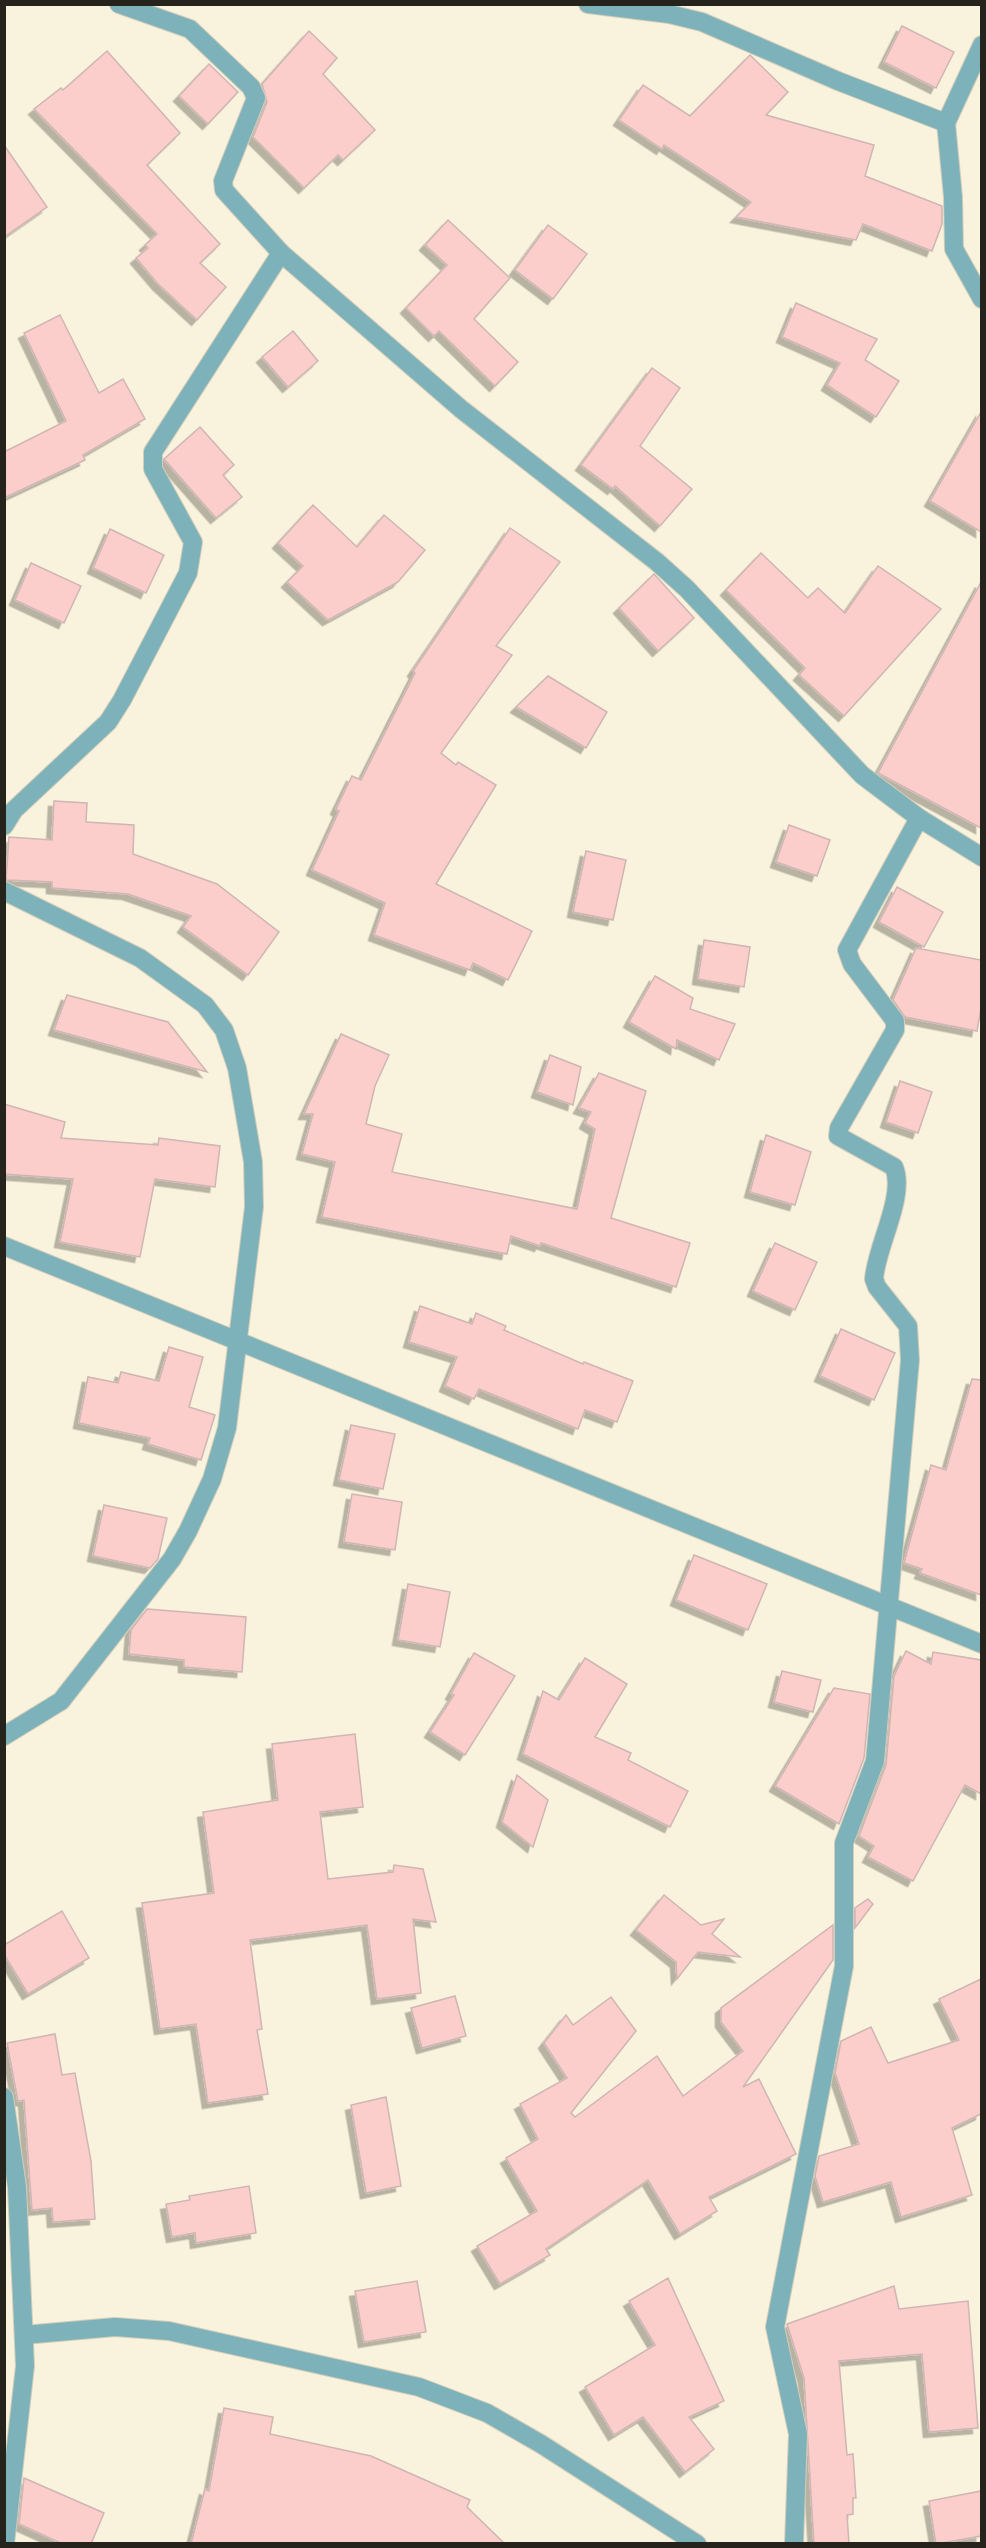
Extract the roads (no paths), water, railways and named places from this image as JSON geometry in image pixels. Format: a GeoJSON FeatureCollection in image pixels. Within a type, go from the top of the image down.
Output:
{"type":"FeatureCollection","features":[{"type":"Feature","properties":{"kind":"street"},"geometry":{"type":"LineString","coordinates":[[119,4],[190,29],[251,87],[256,98],[223,181],[224,190],[282,253],[460,409],[657,562],[687,590],[862,775],[919,818],[981,857]]}},
{"type":"Feature","properties":{"kind":"street"},"geometry":{"type":"LineString","coordinates":[[588,4],[669,14],[702,22],[838,81],[946,123]]}},
{"type":"Feature","properties":{"kind":"street"},"geometry":{"type":"LineString","coordinates":[[981,45],[946,123],[953,197],[954,249],[981,299]]}},
{"type":"Feature","properties":{"kind":"street"},"geometry":{"type":"LineString","coordinates":[[4,826],[14,810],[108,722],[122,700],[188,573],[193,542],[153,469],[153,452],[282,253]]}},
{"type":"Feature","properties":{"kind":"street"},"geometry":{"type":"LineString","coordinates":[[794,2544],[798,2434],[775,2327],[844,1966],[842,1854],[873,1771],[910,1341],[908,1326],[877,1287],[874,1279],[897,1192],[898,1174],[894,1167],[838,1136],[839,1128],[896,1026],[896,1021],[852,964],[847,950],[919,818]]}},
{"type":"Feature","properties":{"kind":"street"},"geometry":{"type":"LineString","coordinates":[[4,891],[141,958],[205,1005],[224,1030],[237,1068],[253,1162],[254,1207],[227,1428],[212,1479],[172,1559],[61,1701],[4,1736]]}},
{"type":"Feature","properties":{"kind":"street"},"geometry":{"type":"LineString","coordinates":[[4,1246],[65,1273],[237,1340],[981,1644]]}},
{"type":"Feature","properties":{"kind":"street"},"geometry":{"type":"LineString","coordinates":[[4,2097],[18,2187],[25,2366],[5,2544]]}},
{"type":"Feature","properties":{"kind":"street"},"geometry":{"type":"LineString","coordinates":[[24,2335],[115,2327],[169,2331],[419,2387],[487,2413],[541,2444],[697,2544]]}}]}
